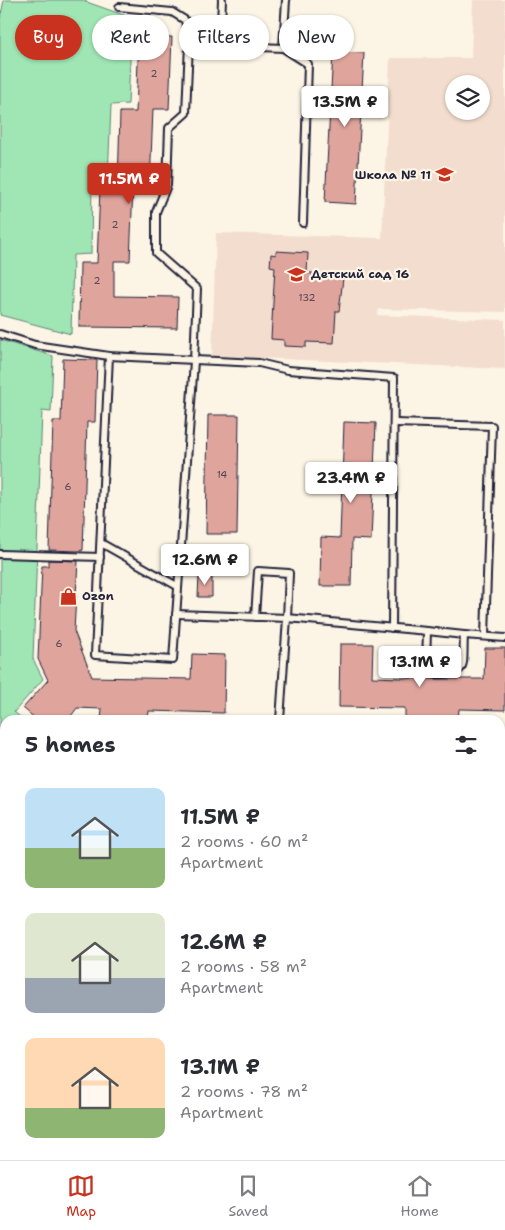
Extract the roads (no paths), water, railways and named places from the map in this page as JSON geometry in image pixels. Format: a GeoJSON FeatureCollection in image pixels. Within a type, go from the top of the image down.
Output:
{"type":"FeatureCollection","features":[{"type":"Feature","properties":{"kind":"lane"},"geometry":{"type":"LineString","coordinates":[[221,15],[222,0]]}},
{"type":"Feature","properties":{"kind":"lane"},"geometry":{"type":"LineString","coordinates":[[285,15],[286,0]]}},
{"type":"Feature","properties":{"kind":"lane"},"geometry":{"type":"LineString","coordinates":[[119,7],[172,12],[179,16]]}},
{"type":"Feature","properties":{"kind":"lane"},"geometry":{"type":"LineString","coordinates":[[109,356],[95,655],[173,660],[194,361],[196,289],[156,253],[156,212],[166,185],[169,128],[186,113],[188,60]]}},
{"type":"Feature","properties":{"kind":"lane"},"geometry":{"type":"LineString","coordinates":[[302,60],[308,64],[304,223]]}},
{"type":"Feature","properties":{"kind":"lane"},"geometry":{"type":"LineString","coordinates":[[0,334],[35,345],[109,356],[259,363],[288,370],[394,378],[396,423],[392,628]]}},
{"type":"Feature","properties":{"kind":"lane"},"geometry":{"type":"LineString","coordinates":[[396,423],[492,426],[485,636]]}},
{"type":"Feature","properties":{"kind":"lane"},"geometry":{"type":"LineString","coordinates":[[101,543],[177,586]]}},
{"type":"Feature","properties":{"kind":"lane"},"geometry":{"type":"LineString","coordinates":[[0,554],[100,557]]}},
{"type":"Feature","properties":{"kind":"lane"},"geometry":{"type":"LineString","coordinates":[[256,617],[258,571],[289,573],[280,715]]}},
{"type":"Feature","properties":{"kind":"lane"},"geometry":{"type":"LineString","coordinates":[[176,614],[287,618],[505,638]]}},
{"type":"Feature","properties":{"kind":"lane"},"geometry":{"type":"LineString","coordinates":[[427,631],[426,664],[433,674],[455,674],[459,672],[462,664],[464,635]]}},
{"type":"Feature","properties":{"kind":"place","name":"Школа № 11"},"geometry":{"type":"Point","coordinates":[445,175]}},
{"type":"Feature","properties":{"kind":"place","name":"Детский сад 16"},"geometry":{"type":"Point","coordinates":[297,274]}},
{"type":"Feature","properties":{"kind":"place","name":"Ozon"},"geometry":{"type":"Point","coordinates":[68,596]}}]}
